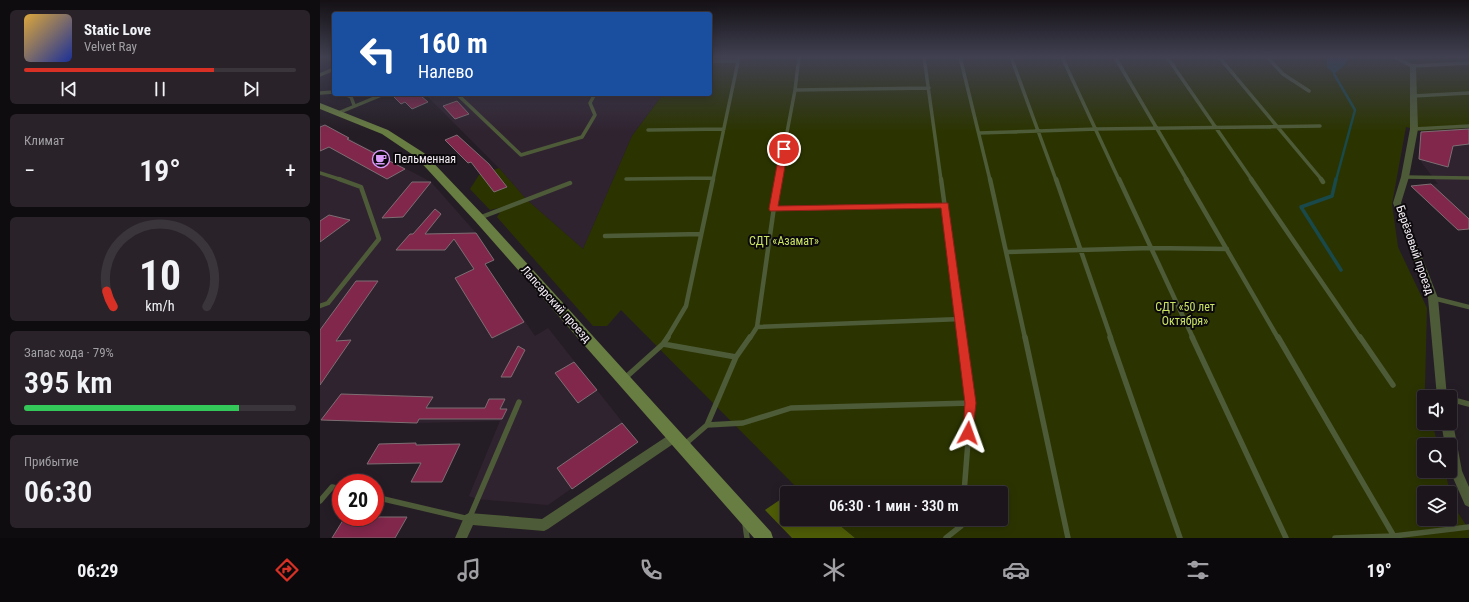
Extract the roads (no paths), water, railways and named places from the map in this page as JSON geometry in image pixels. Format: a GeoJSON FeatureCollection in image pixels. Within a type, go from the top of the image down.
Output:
{"type":"FeatureCollection","features":[{"type":"Feature","properties":{"kind":"street","name":"Берёзовый проезд"},"geometry":{"type":"LineString","coordinates":[[1413,82],[1414,129],[1405,177],[1397,203],[1433,298],[1443,390]]}},
{"type":"Feature","properties":{"kind":"street","name":"Лапсарский проезд"},"geometry":{"type":"LineString","coordinates":[[320,106],[385,132],[420,155],[479,218],[765,538]]}},
{"type":"Feature","properties":{"kind":"street"},"geometry":{"type":"LineString","coordinates":[[1447,430],[1456,470],[1469,501]]}},
{"type":"Feature","properties":{"kind":"street"},"geometry":{"type":"LineString","coordinates":[[461,538],[470,519],[544,525],[675,436]]}},
{"type":"Feature","properties":{"kind":"lane"},"geometry":{"type":"LineString","coordinates":[[623,379],[663,344],[686,306],[734,82]]}},
{"type":"Feature","properties":{"kind":"lane"},"geometry":{"type":"LineString","coordinates":[[683,446],[707,425],[736,357],[757,327],[773,209],[796,82]]}},
{"type":"Feature","properties":{"kind":"lane"},"geometry":{"type":"LineString","coordinates":[[928,82],[961,319],[970,403],[964,486]]}},
{"type":"Feature","properties":{"kind":"lane"},"geometry":{"type":"LineString","coordinates":[[966,82],[1007,252],[1068,538]]}},
{"type":"Feature","properties":{"kind":"lane"},"geometry":{"type":"LineString","coordinates":[[1020,82],[1039,131],[1180,538]]}},
{"type":"Feature","properties":{"kind":"lane"},"geometry":{"type":"LineString","coordinates":[[1074,82],[1286,538]]}},
{"type":"Feature","properties":{"kind":"lane"},"geometry":{"type":"LineString","coordinates":[[1129,82],[1395,537]]}},
{"type":"Feature","properties":{"kind":"lane"},"geometry":{"type":"LineString","coordinates":[[1184,82],[1393,385]]}},
{"type":"Feature","properties":{"kind":"lane"},"geometry":{"type":"LineString","coordinates":[[1240,82],[1323,182]]}},
{"type":"Feature","properties":{"kind":"lane"},"geometry":{"type":"LineString","coordinates":[[1295,82],[1309,91]]}},
{"type":"Feature","properties":{"kind":"lane"},"geometry":{"type":"LineString","coordinates":[[795,90],[929,88]]}},
{"type":"Feature","properties":{"kind":"lane"},"geometry":{"type":"LineString","coordinates":[[320,93],[332,92]]}},
{"type":"Feature","properties":{"kind":"lane"},"geometry":{"type":"LineString","coordinates":[[1413,96],[1469,93]]}},
{"type":"Feature","properties":{"kind":"lane"},"geometry":{"type":"LineString","coordinates":[[349,96],[351,97],[354,105]]}},
{"type":"Feature","properties":{"kind":"lane"},"geometry":{"type":"LineString","coordinates":[[338,112],[379,96]]}},
{"type":"Feature","properties":{"kind":"lane"},"geometry":{"type":"LineString","coordinates":[[459,96],[521,155],[582,138],[595,115],[590,103],[594,96]]}},
{"type":"Feature","properties":{"kind":"lane"},"geometry":{"type":"LineString","coordinates":[[979,133],[1214,126],[1320,126]]}},
{"type":"Feature","properties":{"kind":"lane"},"geometry":{"type":"LineString","coordinates":[[1414,129],[1469,126]]}},
{"type":"Feature","properties":{"kind":"lane"},"geometry":{"type":"LineString","coordinates":[[648,130],[724,129]]}},
{"type":"Feature","properties":{"kind":"lane"},"geometry":{"type":"LineString","coordinates":[[320,173],[361,187],[379,239],[328,303],[320,306]]}},
{"type":"Feature","properties":{"kind":"lane"},"geometry":{"type":"LineString","coordinates":[[1405,177],[1469,178]]}},
{"type":"Feature","properties":{"kind":"lane"},"geometry":{"type":"LineString","coordinates":[[626,179],[713,178]]}},
{"type":"Feature","properties":{"kind":"lane"},"geometry":{"type":"LineString","coordinates":[[479,218],[570,183]]}},
{"type":"Feature","properties":{"kind":"lane"},"geometry":{"type":"LineString","coordinates":[[773,209],[945,205]]}},
{"type":"Feature","properties":{"kind":"lane"},"geometry":{"type":"LineString","coordinates":[[605,236],[701,234]]}},
{"type":"Feature","properties":{"kind":"lane"},"geometry":{"type":"LineString","coordinates":[[1007,252],[1151,248],[1227,249]]}},
{"type":"Feature","properties":{"kind":"lane"},"geometry":{"type":"LineString","coordinates":[[1433,298],[1469,307]]}},
{"type":"Feature","properties":{"kind":"lane"},"geometry":{"type":"LineString","coordinates":[[757,327],[961,319]]}},
{"type":"Feature","properties":{"kind":"lane"},"geometry":{"type":"LineString","coordinates":[[663,344],[736,357]]}},
{"type":"Feature","properties":{"kind":"lane"},"geometry":{"type":"LineString","coordinates":[[1457,401],[1469,404]]}},
{"type":"Feature","properties":{"kind":"lane"},"geometry":{"type":"LineString","coordinates":[[384,499],[470,519],[518,402]]}},
{"type":"Feature","properties":{"kind":"lane"},"geometry":{"type":"LineString","coordinates":[[707,425],[743,423],[791,408],[970,403]]}},
{"type":"Feature","properties":{"kind":"lane"},"geometry":{"type":"LineString","coordinates":[[320,500],[332,487]]}},
{"type":"Feature","properties":{"kind":"lane"},"geometry":{"type":"LineString","coordinates":[[743,513],[747,538]]}},
{"type":"Feature","properties":{"kind":"lane"},"geometry":{"type":"LineString","coordinates":[[946,538],[961,526]]}},
{"type":"Feature","properties":{"kind":"lane"},"geometry":{"type":"LineString","coordinates":[[1335,538],[1395,537],[1469,527]]}},
{"type":"Feature","properties":{"kind":"waterway"},"geometry":{"type":"LineString","coordinates":[[1336,180],[1355,110],[1339,82]]}},
{"type":"Feature","properties":{"kind":"waterway"},"geometry":{"type":"LineString","coordinates":[[1336,179],[1332,196],[1301,207],[1341,270]]}},
{"type":"Feature","properties":{"kind":"place","name":"Пельменная"},"geometry":{"type":"Point","coordinates":[381,159]}},
{"type":"Feature","properties":{"kind":"park label","name":"СДТ «Азамат»"},"geometry":{"type":"Point","coordinates":[784,241]}},
{"type":"Feature","properties":{"kind":"park label","name":"СДТ «50 лет Октября»"},"geometry":{"type":"Point","coordinates":[1185,314]}}]}
